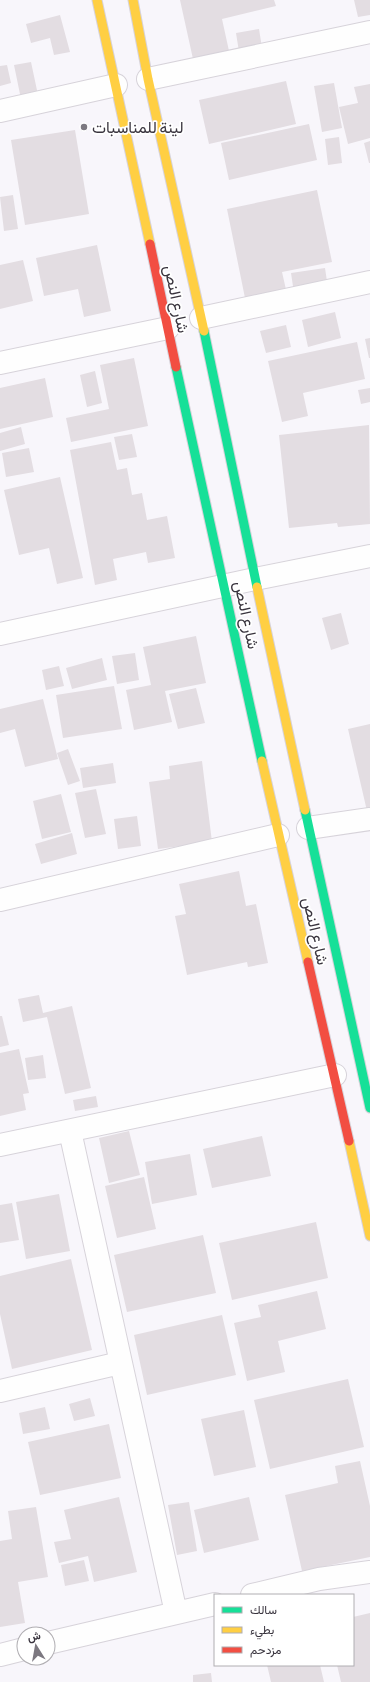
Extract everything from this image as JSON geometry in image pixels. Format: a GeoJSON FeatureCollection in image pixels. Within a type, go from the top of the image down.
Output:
{"type":"FeatureCollection","features":[{"type":"Feature","properties":{"kind":"main road","name":"شارع النص"},"geometry":{"type":"LineString","coordinates":[[97,0],[278,835],[335,1075],[370,1236]]}},
{"type":"Feature","properties":{"kind":"main road","name":"شارع النص"},"geometry":{"type":"LineString","coordinates":[[133,0],[148,79],[219,398],[255,578],[308,828],[365,1065],[370,1108]]}},
{"type":"Feature","properties":{"kind":"street"},"geometry":{"type":"LineString","coordinates":[[148,79],[370,32]]}},
{"type":"Feature","properties":{"kind":"street"},"geometry":{"type":"LineString","coordinates":[[0,111],[116,85]]}},
{"type":"Feature","properties":{"kind":"street"},"geometry":{"type":"LineString","coordinates":[[201,318],[370,282]]}},
{"type":"Feature","properties":{"kind":"street"},"geometry":{"type":"LineString","coordinates":[[0,363],[168,328]]}},
{"type":"Feature","properties":{"kind":"street"},"geometry":{"type":"LineString","coordinates":[[0,634],[255,578],[370,556]]}},
{"type":"Feature","properties":{"kind":"street"},"geometry":{"type":"LineString","coordinates":[[308,828],[370,819]]}},
{"type":"Feature","properties":{"kind":"street"},"geometry":{"type":"LineString","coordinates":[[0,900],[278,835]]}},
{"type":"Feature","properties":{"kind":"street"},"geometry":{"type":"LineString","coordinates":[[0,1145],[335,1075]]}},
{"type":"Feature","properties":{"kind":"street"},"geometry":{"type":"LineString","coordinates":[[70,1131],[176,1613]]}},
{"type":"Feature","properties":{"kind":"street"},"geometry":{"type":"LineString","coordinates":[[0,1391],[120,1363]]}},
{"type":"Feature","properties":{"kind":"street"},"geometry":{"type":"LineString","coordinates":[[256,1594],[319,1579],[370,1572]]}},
{"type":"Feature","properties":{"kind":"street"},"geometry":{"type":"LineString","coordinates":[[56,1642],[214,1604]]}},
{"type":"Feature","properties":{"kind":"street"},"geometry":{"type":"LineString","coordinates":[[0,1655],[16,1651]]}},
{"type":"Feature","properties":{"kind":"building"},"geometry":{"type":"Polygon","coordinates":[[[180,0],[274,0],[276,6],[222,19],[229,51],[193,59],[180,0]]]}},
{"type":"Feature","properties":{"kind":"building"},"geometry":{"type":"Polygon","coordinates":[[[354,0],[370,0],[370,15],[358,17],[354,0]]]}},
{"type":"Feature","properties":{"kind":"building"},"geometry":{"type":"Polygon","coordinates":[[[60,15],[70,52],[54,55],[50,38],[31,43],[26,24],[60,15]]]}},
{"type":"Feature","properties":{"kind":"building"},"geometry":{"type":"Polygon","coordinates":[[[259,29],[263,54],[240,58],[236,33],[259,29]]]}},
{"type":"Feature","properties":{"kind":"building"},"geometry":{"type":"Polygon","coordinates":[[[31,62],[38,95],[21,99],[14,65],[31,62]]]}},
{"type":"Feature","properties":{"kind":"building"},"geometry":{"type":"Polygon","coordinates":[[[7,65],[11,83],[0,86],[0,66],[7,65]]]}},
{"type":"Feature","properties":{"kind":"building"},"geometry":{"type":"Polygon","coordinates":[[[286,81],[296,124],[209,144],[199,100],[286,81]]]}},
{"type":"Feature","properties":{"kind":"building"},"geometry":{"type":"Polygon","coordinates":[[[334,83],[342,128],[322,132],[314,86],[334,83]]]}},
{"type":"Feature","properties":{"kind":"building"},"geometry":{"type":"Polygon","coordinates":[[[370,84],[370,138],[348,144],[339,107],[358,103],[354,87],[370,84]]]}},
{"type":"Feature","properties":{"kind":"building"},"geometry":{"type":"Polygon","coordinates":[[[309,124],[317,160],[229,180],[221,143],[309,124]]]}},
{"type":"Feature","properties":{"kind":"building"},"geometry":{"type":"Polygon","coordinates":[[[75,130],[89,214],[25,225],[11,140],[75,130]]]}},
{"type":"Feature","properties":{"kind":"building"},"geometry":{"type":"Polygon","coordinates":[[[339,137],[342,163],[328,165],[325,139],[339,137]]]}},
{"type":"Feature","properties":{"kind":"building"},"geometry":{"type":"Polygon","coordinates":[[[370,141],[370,163],[369,163],[364,143],[370,141]]]}},
{"type":"Feature","properties":{"kind":"building"},"geometry":{"type":"Polygon","coordinates":[[[317,190],[332,262],[282,272],[287,294],[246,303],[227,209],[317,190]]]}},
{"type":"Feature","properties":{"kind":"building"},"geometry":{"type":"Polygon","coordinates":[[[13,195],[18,229],[4,231],[0,197],[13,195]]]}},
{"type":"Feature","properties":{"kind":"building"},"geometry":{"type":"Polygon","coordinates":[[[97,245],[111,311],[84,317],[78,289],[44,296],[36,258],[97,245]]]}},
{"type":"Feature","properties":{"kind":"building"},"geometry":{"type":"Polygon","coordinates":[[[23,260],[33,301],[0,309],[0,265],[23,260]]]}},
{"type":"Feature","properties":{"kind":"building"},"geometry":{"type":"Polygon","coordinates":[[[325,268],[328,288],[294,293],[291,273],[325,268]]]}},
{"type":"Feature","properties":{"kind":"building"},"geometry":{"type":"Polygon","coordinates":[[[335,312],[341,338],[308,347],[302,320],[335,312]]]}},
{"type":"Feature","properties":{"kind":"building"},"geometry":{"type":"Polygon","coordinates":[[[286,325],[291,347],[266,353],[260,331],[286,325]]]}},
{"type":"Feature","properties":{"kind":"building"},"geometry":{"type":"Polygon","coordinates":[[[370,338],[370,358],[369,358],[365,339],[370,338]]]}},
{"type":"Feature","properties":{"kind":"building"},"geometry":{"type":"Polygon","coordinates":[[[357,342],[365,379],[303,393],[308,416],[282,422],[268,361],[357,342]]]}},
{"type":"Feature","properties":{"kind":"building"},"geometry":{"type":"Polygon","coordinates":[[[134,358],[148,426],[71,442],[66,418],[109,409],[100,365],[134,358]]]}},
{"type":"Feature","properties":{"kind":"building"},"geometry":{"type":"Polygon","coordinates":[[[95,371],[102,403],[87,407],[80,375],[95,371]]]}},
{"type":"Feature","properties":{"kind":"building"},"geometry":{"type":"Polygon","coordinates":[[[45,378],[53,417],[0,429],[0,388],[45,378]]]}},
{"type":"Feature","properties":{"kind":"building"},"geometry":{"type":"Polygon","coordinates":[[[370,388],[370,402],[361,404],[358,390],[370,388]]]}},
{"type":"Feature","properties":{"kind":"building"},"geometry":{"type":"Polygon","coordinates":[[[369,425],[370,524],[338,527],[337,523],[289,528],[279,435],[369,425]]]}},
{"type":"Feature","properties":{"kind":"building"},"geometry":{"type":"Polygon","coordinates":[[[21,427],[25,444],[0,451],[0,433],[21,427]]]}},
{"type":"Feature","properties":{"kind":"building"},"geometry":{"type":"Polygon","coordinates":[[[132,434],[137,457],[119,460],[114,437],[132,434]]]}},
{"type":"Feature","properties":{"kind":"building"},"geometry":{"type":"Polygon","coordinates":[[[111,442],[117,470],[127,468],[132,495],[142,493],[147,520],[167,516],[175,558],[148,563],[146,552],[113,559],[117,580],[95,585],[70,450],[111,442]]]}},
{"type":"Feature","properties":{"kind":"building"},"geometry":{"type":"Polygon","coordinates":[[[29,448],[34,472],[6,477],[2,453],[29,448]]]}},
{"type":"Feature","properties":{"kind":"building"},"geometry":{"type":"Polygon","coordinates":[[[60,477],[83,578],[57,584],[49,548],[19,555],[4,490],[60,477]]]}},
{"type":"Feature","properties":{"kind":"building"},"geometry":{"type":"Polygon","coordinates":[[[341,613],[349,644],[331,650],[322,618],[341,613]]]}},
{"type":"Feature","properties":{"kind":"building"},"geometry":{"type":"Polygon","coordinates":[[[196,636],[206,683],[165,691],[172,722],[134,730],[126,690],[151,685],[143,647],[196,636]]]}},
{"type":"Feature","properties":{"kind":"building"},"geometry":{"type":"Polygon","coordinates":[[[135,653],[139,680],[117,684],[112,656],[135,653]]]}},
{"type":"Feature","properties":{"kind":"building"},"geometry":{"type":"Polygon","coordinates":[[[102,658],[107,680],[72,689],[66,668],[102,658]]]}},
{"type":"Feature","properties":{"kind":"building"},"geometry":{"type":"Polygon","coordinates":[[[59,666],[64,686],[46,690],[42,670],[59,666]]]}},
{"type":"Feature","properties":{"kind":"building"},"geometry":{"type":"Polygon","coordinates":[[[114,686],[122,729],[63,738],[56,695],[114,686]]]}},
{"type":"Feature","properties":{"kind":"building"},"geometry":{"type":"Polygon","coordinates":[[[196,688],[205,723],[178,729],[169,694],[196,688]]]}},
{"type":"Feature","properties":{"kind":"building"},"geometry":{"type":"Polygon","coordinates":[[[43,699],[58,759],[25,767],[15,729],[0,733],[0,709],[43,699]]]}},
{"type":"Feature","properties":{"kind":"building"},"geometry":{"type":"Polygon","coordinates":[[[370,724],[370,810],[367,811],[348,729],[370,724]]]}},
{"type":"Feature","properties":{"kind":"building"},"geometry":{"type":"Polygon","coordinates":[[[68,749],[80,781],[68,785],[57,753],[68,749]]]}},
{"type":"Feature","properties":{"kind":"building"},"geometry":{"type":"Polygon","coordinates":[[[202,761],[212,842],[158,849],[149,782],[170,779],[169,766],[202,761]]]}},
{"type":"Feature","properties":{"kind":"building"},"geometry":{"type":"Polygon","coordinates":[[[113,763],[116,783],[83,788],[80,768],[113,763]]]}},
{"type":"Feature","properties":{"kind":"building"},"geometry":{"type":"Polygon","coordinates":[[[96,789],[106,834],[85,838],[75,793],[96,789]]]}},
{"type":"Feature","properties":{"kind":"building"},"geometry":{"type":"Polygon","coordinates":[[[61,794],[71,832],[42,839],[33,801],[61,794]]]}},
{"type":"Feature","properties":{"kind":"building"},"geometry":{"type":"Polygon","coordinates":[[[137,816],[141,846],[118,849],[114,819],[137,816]]]}},
{"type":"Feature","properties":{"kind":"building"},"geometry":{"type":"Polygon","coordinates":[[[72,833],[77,854],[41,864],[35,844],[72,833]]]}},
{"type":"Feature","properties":{"kind":"building"},"geometry":{"type":"Polygon","coordinates":[[[239,871],[246,906],[256,904],[268,963],[248,967],[247,962],[187,975],[175,916],[186,914],[179,884],[239,871]]]}},
{"type":"Feature","properties":{"kind":"building"},"geometry":{"type":"Polygon","coordinates":[[[39,995],[43,1013],[72,1006],[91,1088],[65,1094],[47,1017],[23,1022],[18,999],[39,995]]]}},
{"type":"Feature","properties":{"kind":"building"},"geometry":{"type":"Polygon","coordinates":[[[0,1016],[2,1016],[9,1045],[0,1047],[0,1016]]]}},
{"type":"Feature","properties":{"kind":"building"},"geometry":{"type":"Polygon","coordinates":[[[19,1049],[29,1093],[23,1094],[26,1110],[0,1116],[0,1053],[19,1049]]]}},
{"type":"Feature","properties":{"kind":"building"},"geometry":{"type":"Polygon","coordinates":[[[43,1055],[46,1078],[28,1080],[25,1058],[43,1055]]]}},
{"type":"Feature","properties":{"kind":"building"},"geometry":{"type":"Polygon","coordinates":[[[96,1096],[98,1107],[75,1111],[73,1100],[96,1096]]]}},
{"type":"Feature","properties":{"kind":"building"},"geometry":{"type":"Polygon","coordinates":[[[129,1131],[140,1175],[109,1183],[99,1138],[129,1131]]]}},
{"type":"Feature","properties":{"kind":"building"},"geometry":{"type":"Polygon","coordinates":[[[262,1136],[271,1176],[212,1188],[203,1149],[262,1136]]]}},
{"type":"Feature","properties":{"kind":"building"},"geometry":{"type":"Polygon","coordinates":[[[190,1154],[197,1195],[152,1204],[145,1162],[190,1154]]]}},
{"type":"Feature","properties":{"kind":"building"},"geometry":{"type":"Polygon","coordinates":[[[144,1177],[156,1229],[117,1238],[105,1186],[144,1177]]]}},
{"type":"Feature","properties":{"kind":"building"},"geometry":{"type":"Polygon","coordinates":[[[59,1194],[70,1251],[26,1259],[16,1202],[59,1194]]]}},
{"type":"Feature","properties":{"kind":"building"},"geometry":{"type":"Polygon","coordinates":[[[12,1203],[19,1240],[0,1243],[0,1205],[12,1203]]]}},
{"type":"Feature","properties":{"kind":"building"},"geometry":{"type":"Polygon","coordinates":[[[316,1222],[328,1278],[232,1300],[219,1243],[316,1222]]]}},
{"type":"Feature","properties":{"kind":"building"},"geometry":{"type":"Polygon","coordinates":[[[203,1235],[216,1293],[127,1312],[114,1255],[203,1235]]]}},
{"type":"Feature","properties":{"kind":"building"},"geometry":{"type":"Polygon","coordinates":[[[71,1259],[92,1350],[12,1369],[0,1314],[0,1276],[71,1259]]]}},
{"type":"Feature","properties":{"kind":"building"},"geometry":{"type":"Polygon","coordinates":[[[317,1291],[326,1329],[278,1341],[285,1372],[247,1381],[234,1323],[261,1317],[258,1305],[317,1291]]]}},
{"type":"Feature","properties":{"kind":"building"},"geometry":{"type":"Polygon","coordinates":[[[222,1315],[236,1375],[147,1395],[134,1335],[222,1315]]]}},
{"type":"Feature","properties":{"kind":"building"},"geometry":{"type":"Polygon","coordinates":[[[348,1379],[364,1447],[270,1469],[254,1400],[348,1379]]]}},
{"type":"Feature","properties":{"kind":"building"},"geometry":{"type":"Polygon","coordinates":[[[90,1398],[95,1416],[74,1421],[69,1404],[90,1398]]]}},
{"type":"Feature","properties":{"kind":"building"},"geometry":{"type":"Polygon","coordinates":[[[45,1407],[50,1429],[23,1434],[19,1413],[45,1407]]]}},
{"type":"Feature","properties":{"kind":"building"},"geometry":{"type":"Polygon","coordinates":[[[244,1410],[256,1467],[214,1476],[201,1419],[244,1410]]]}},
{"type":"Feature","properties":{"kind":"building"},"geometry":{"type":"Polygon","coordinates":[[[109,1424],[121,1478],[40,1495],[28,1442],[109,1424]]]}},
{"type":"Feature","properties":{"kind":"building"},"geometry":{"type":"Polygon","coordinates":[[[360,1461],[370,1506],[370,1557],[302,1571],[285,1495],[338,1483],[335,1466],[360,1461]]]}},
{"type":"Feature","properties":{"kind":"building"},"geometry":{"type":"Polygon","coordinates":[[[119,1497],[137,1572],[94,1582],[88,1556],[59,1563],[54,1542],[71,1539],[64,1510],[119,1497]]]}},
{"type":"Feature","properties":{"kind":"building"},"geometry":{"type":"Polygon","coordinates":[[[249,1497],[259,1540],[204,1553],[194,1510],[249,1497]]]}},
{"type":"Feature","properties":{"kind":"building"},"geometry":{"type":"Polygon","coordinates":[[[189,1502],[197,1551],[177,1555],[168,1505],[189,1502]]]}},
{"type":"Feature","properties":{"kind":"building"},"geometry":{"type":"Polygon","coordinates":[[[36,1507],[48,1577],[18,1582],[25,1623],[0,1627],[0,1541],[12,1539],[8,1511],[36,1507]]]}},
{"type":"Feature","properties":{"kind":"building"},"geometry":{"type":"Polygon","coordinates":[[[84,1560],[89,1581],[65,1586],[61,1565],[84,1560]]]}},
{"type":"Feature","properties":{"kind":"building"},"geometry":{"type":"Polygon","coordinates":[[[370,1613],[370,1682],[341,1682],[337,1666],[354,1666],[354,1617],[370,1613]]]}},
{"type":"Feature","properties":{"kind":"building"},"geometry":{"type":"Polygon","coordinates":[[[267,1666],[320,1666],[324,1682],[271,1682],[267,1666]]]}},
{"type":"Feature","properties":{"kind":"building"},"geometry":{"type":"Polygon","coordinates":[[[211,1673],[212,1682],[193,1682],[193,1675],[211,1673]]]}},
{"type":"Feature","properties":{"kind":"traffic: fast"},"geometry":{"type":"LineString","coordinates":[[204,331],[257,587]]}},
{"type":"Feature","properties":{"kind":"traffic: fast"},"geometry":{"type":"LineString","coordinates":[[176,367],[262,761]]}},
{"type":"Feature","properties":{"kind":"traffic: fast"},"geometry":{"type":"LineString","coordinates":[[305,810],[370,1108]]}},
{"type":"Feature","properties":{"kind":"traffic: slow"},"geometry":{"type":"LineString","coordinates":[[97,0],[150,244]]}},
{"type":"Feature","properties":{"kind":"traffic: slow"},"geometry":{"type":"LineString","coordinates":[[133,0],[148,79],[204,331]]}},
{"type":"Feature","properties":{"kind":"traffic: slow"},"geometry":{"type":"LineString","coordinates":[[257,587],[305,810]]}},
{"type":"Feature","properties":{"kind":"traffic: slow"},"geometry":{"type":"LineString","coordinates":[[262,761],[308,962]]}},
{"type":"Feature","properties":{"kind":"traffic: slow"},"geometry":{"type":"LineString","coordinates":[[349,1141],[370,1236]]}},
{"type":"Feature","properties":{"kind":"traffic: jam"},"geometry":{"type":"LineString","coordinates":[[150,244],[176,367]]}},
{"type":"Feature","properties":{"kind":"traffic: jam"},"geometry":{"type":"LineString","coordinates":[[308,962],[349,1141]]}},
{"type":"Feature","properties":{"kind":"place","name":"لينة للمناسبات"},"geometry":{"type":"Point","coordinates":[84,127]}}]}
